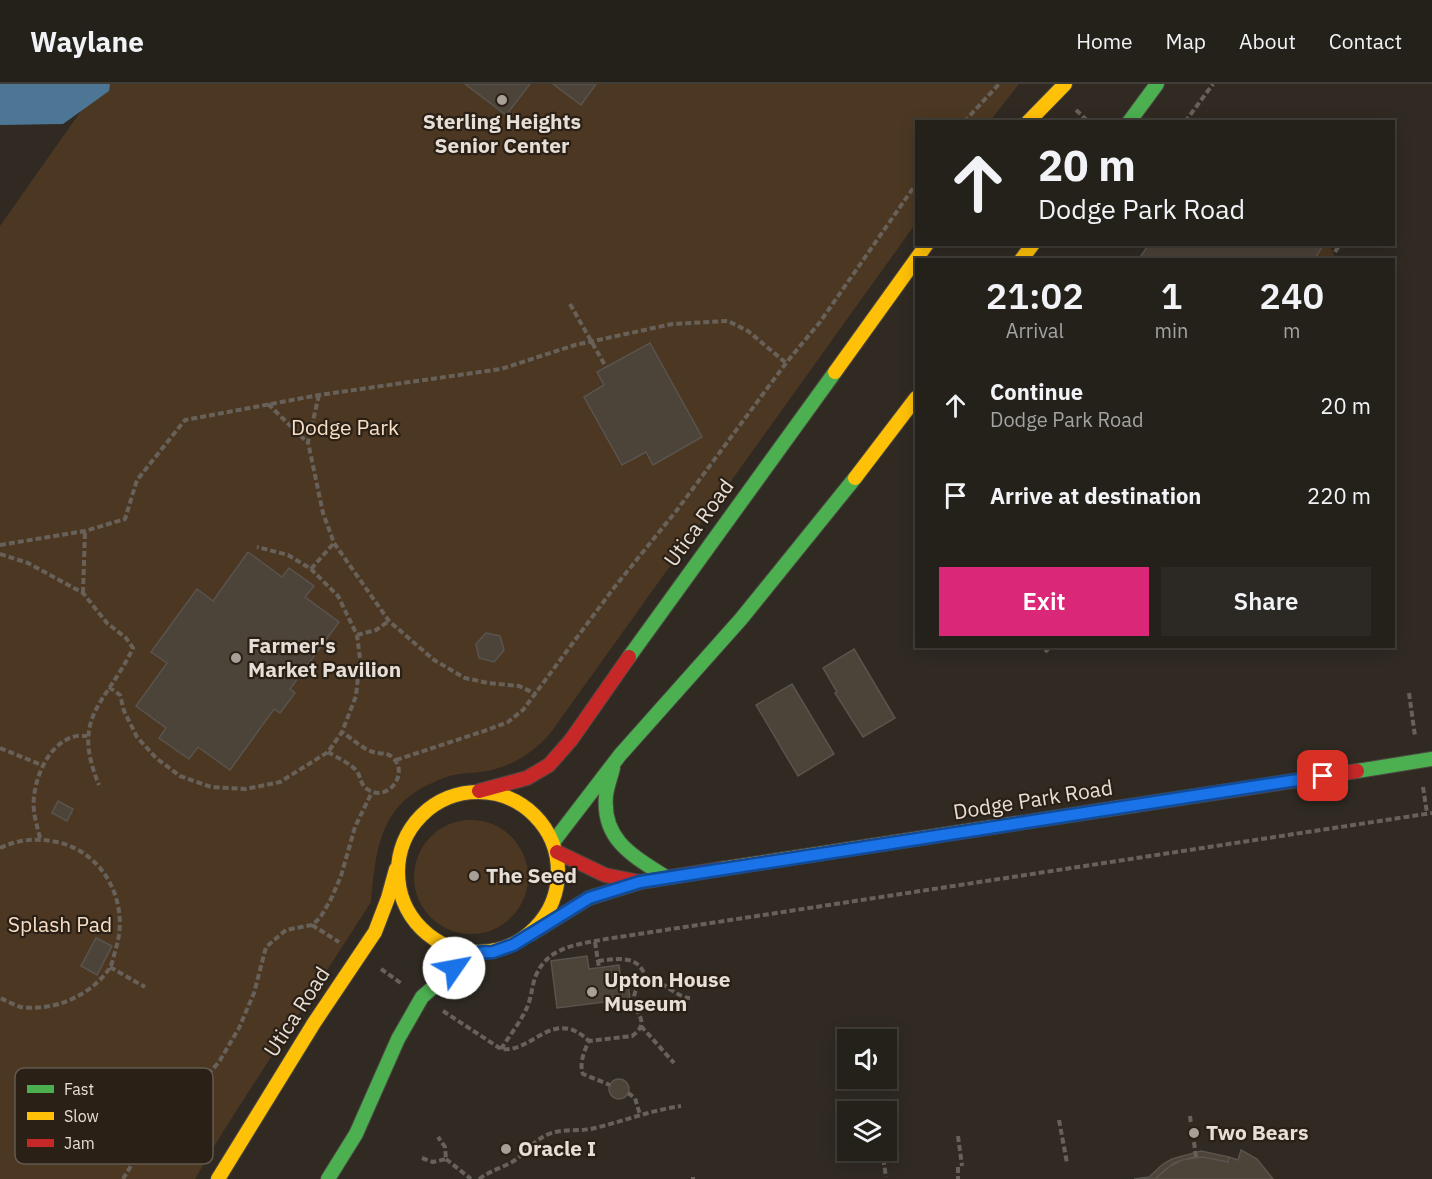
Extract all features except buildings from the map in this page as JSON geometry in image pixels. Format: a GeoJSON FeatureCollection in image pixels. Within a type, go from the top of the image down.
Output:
{"type":"FeatureCollection","features":[{"type":"Feature","properties":{"kind":"street"},"geometry":{"type":"LineString","coordinates":[[1030,120],[1065,84]]}},
{"type":"Feature","properties":{"kind":"street"},"geometry":{"type":"LineString","coordinates":[[1130,120],[1157,84]]}},
{"type":"Feature","properties":{"kind":"street","name":"Utica Road"},"geometry":{"type":"LineString","coordinates":[[479,791],[512,784],[541,771],[570,742],[602,693],[915,260]]}},
{"type":"Feature","properties":{"kind":"street"},"geometry":{"type":"LineString","coordinates":[[556,847],[574,813],[829,514],[915,399]]}},
{"type":"Feature","properties":{"kind":"street","name":"Dodge Park Road"},"geometry":{"type":"LineString","coordinates":[[531,934],[589,898],[640,882],[1432,759]]}},
{"type":"Feature","properties":{"kind":"street"},"geometry":{"type":"LineString","coordinates":[[615,763],[606,799],[607,823],[615,840],[625,851],[666,878]]}},
{"type":"Feature","properties":{"kind":"street"},"geometry":{"type":"LineString","coordinates":[[479,791],[502,794],[523,804],[540,820],[556,847],[559,879],[554,900],[545,918],[531,934],[513,945],[493,952],[472,953],[446,946],[424,932],[407,910],[398,885],[398,861],[405,839],[417,819],[434,804],[456,794],[479,791]]}},
{"type":"Feature","properties":{"kind":"street","name":"Dodge Park Road"},"geometry":{"type":"LineString","coordinates":[[556,847],[605,875],[640,882]]}},
{"type":"Feature","properties":{"kind":"street","name":"Utica Road"},"geometry":{"type":"LineString","coordinates":[[218,1179],[314,1023],[375,932],[388,898],[398,861]]}},
{"type":"Feature","properties":{"kind":"street"},"geometry":{"type":"LineString","coordinates":[[328,1179],[356,1134],[398,1038],[422,997],[472,953]]}},
{"type":"Feature","properties":{"kind":"path"},"geometry":{"type":"LineString","coordinates":[[966,120],[999,84]]}},
{"type":"Feature","properties":{"kind":"path"},"geometry":{"type":"LineString","coordinates":[[1186,120],[1213,84]]}},
{"type":"Feature","properties":{"kind":"path"},"geometry":{"type":"LineString","coordinates":[[396,760],[508,722],[523,710],[613,589],[677,510],[786,363],[820,322],[915,185]]}},
{"type":"Feature","properties":{"kind":"path"},"geometry":{"type":"LineString","coordinates":[[1335,252],[1339,246]]}},
{"type":"Feature","properties":{"kind":"path"},"geometry":{"type":"LineString","coordinates":[[570,304],[606,367]]}},
{"type":"Feature","properties":{"kind":"path"},"geometry":{"type":"LineString","coordinates":[[0,545],[85,531],[125,519],[137,480],[185,420],[319,394],[501,369],[592,341],[672,324],[728,321],[748,331],[786,363]]}},
{"type":"Feature","properties":{"kind":"path"},"geometry":{"type":"LineString","coordinates":[[319,394],[308,442],[323,513],[334,543],[389,621],[434,660],[465,678],[519,686],[536,694]]}},
{"type":"Feature","properties":{"kind":"path"},"geometry":{"type":"LineString","coordinates":[[267,404],[308,442]]}},
{"type":"Feature","properties":{"kind":"path"},"geometry":{"type":"LineString","coordinates":[[82,593],[85,531]]}},
{"type":"Feature","properties":{"kind":"path"},"geometry":{"type":"LineString","coordinates":[[311,569],[334,543]]}},
{"type":"Feature","properties":{"kind":"path"},"geometry":{"type":"LineString","coordinates":[[109,687],[120,695],[124,711],[137,738],[156,758],[180,776],[211,787],[246,789],[280,782],[328,752],[342,732],[356,696],[360,659],[357,635],[338,596],[311,569],[288,555],[257,547]]}},
{"type":"Feature","properties":{"kind":"path"},"geometry":{"type":"LineString","coordinates":[[0,554],[28,563],[82,593],[107,623],[126,638],[133,648],[91,717],[87,736],[90,764],[99,785]]}},
{"type":"Feature","properties":{"kind":"path"},"geometry":{"type":"LineString","coordinates":[[357,635],[376,630],[389,621]]}},
{"type":"Feature","properties":{"kind":"path"},"geometry":{"type":"LineString","coordinates":[[1046,652],[1049,648]]}},
{"type":"Feature","properties":{"kind":"path"},"geometry":{"type":"LineString","coordinates":[[1409,693],[1416,737]]}},
{"type":"Feature","properties":{"kind":"path"},"geometry":{"type":"LineString","coordinates":[[328,752],[358,772],[361,784],[372,792],[381,793],[396,784],[399,767],[396,760],[385,753],[372,752],[342,732]]}},
{"type":"Feature","properties":{"kind":"path"},"geometry":{"type":"LineString","coordinates":[[40,838],[33,810],[35,790],[44,766],[55,748],[73,736],[87,736]]}},
{"type":"Feature","properties":{"kind":"path"},"geometry":{"type":"LineString","coordinates":[[0,748],[44,766]]}},
{"type":"Feature","properties":{"kind":"path"},"geometry":{"type":"LineString","coordinates":[[501,1049],[528,1005],[533,984],[544,962],[554,953],[570,947],[595,941],[1430,813],[1422,782]]}},
{"type":"Feature","properties":{"kind":"path"},"geometry":{"type":"LineString","coordinates":[[213,1069],[239,1028],[254,993],[266,947],[286,930],[312,925],[320,918],[331,899],[341,876],[355,827],[372,792]]}},
{"type":"Feature","properties":{"kind":"path"},"geometry":{"type":"LineString","coordinates":[[0,848],[12,842],[40,838],[68,844],[92,859],[110,880],[120,905],[121,933],[110,967],[98,982],[76,998],[50,1007],[22,1007],[0,998]]}},
{"type":"Feature","properties":{"kind":"path"},"geometry":{"type":"LineString","coordinates":[[312,925],[501,1049],[511,1050],[545,1032],[562,1028],[577,1032],[589,1041],[632,1036],[641,1026],[642,1018],[635,1004],[634,995],[645,976]]}},
{"type":"Feature","properties":{"kind":"path"},"geometry":{"type":"LineString","coordinates":[[595,941],[599,968]]}},
{"type":"Feature","properties":{"kind":"path"},"geometry":{"type":"LineString","coordinates":[[598,962],[623,958],[639,965],[645,976],[665,984],[686,999],[690,998]]}},
{"type":"Feature","properties":{"kind":"path"},"geometry":{"type":"LineString","coordinates":[[110,967],[145,987]]}},
{"type":"Feature","properties":{"kind":"path"},"geometry":{"type":"LineString","coordinates":[[641,1026],[675,1063]]}},
{"type":"Feature","properties":{"kind":"path"},"geometry":{"type":"LineString","coordinates":[[589,1041],[581,1070],[586,1076],[610,1085]]}},
{"type":"Feature","properties":{"kind":"path"},"geometry":{"type":"LineString","coordinates":[[628,1093],[634,1098],[640,1115]]}},
{"type":"Feature","properties":{"kind":"path"},"geometry":{"type":"LineString","coordinates":[[479,1179],[514,1161],[538,1139],[549,1134],[561,1130],[596,1128],[681,1106]]}},
{"type":"Feature","properties":{"kind":"path"},"geometry":{"type":"LineString","coordinates":[[1190,1116],[1191,1124]]}},
{"type":"Feature","properties":{"kind":"path"},"geometry":{"type":"LineString","coordinates":[[1059,1120],[1067,1163]]}},
{"type":"Feature","properties":{"kind":"path"},"geometry":{"type":"LineString","coordinates":[[958,1136],[960,1167],[958,1179]]}},
{"type":"Feature","properties":{"kind":"path"},"geometry":{"type":"LineString","coordinates":[[438,1137],[445,1147],[446,1159],[471,1179]]}},
{"type":"Feature","properties":{"kind":"path"},"geometry":{"type":"LineString","coordinates":[[1194,1142],[1196,1157]]}},
{"type":"Feature","properties":{"kind":"path"},"geometry":{"type":"LineString","coordinates":[[422,1158],[433,1162],[446,1159]]}},
{"type":"Feature","properties":{"kind":"path"},"geometry":{"type":"LineString","coordinates":[[884,1161],[886,1177]]}},
{"type":"Feature","properties":{"kind":"path"},"geometry":{"type":"LineString","coordinates":[[123,1179],[132,1164]]}},
{"type":"Feature","properties":{"kind":"green space","name":"Dodge Park"},"geometry":{"type":"Polygon","coordinates":[[[100,84],[1019,84],[991,120],[915,120],[915,224],[549,735],[534,749],[510,764],[491,770],[451,776],[432,783],[414,793],[391,817],[384,832],[375,865],[371,902],[213,1149],[213,1068],[15,1068],[15,1164],[204,1164],[195,1179],[0,1179],[0,226],[100,84]]]}},
{"type":"Feature","properties":{"kind":"green space"},"geometry":{"type":"Polygon","coordinates":[[[1323,246],[1330,246],[1336,258],[1315,258],[1323,246]]]}},
{"type":"Feature","properties":{"kind":"green space"},"geometry":{"type":"Polygon","coordinates":[[[471,820],[493,825],[511,837],[523,855],[528,877],[523,899],[511,917],[493,929],[471,934],[449,929],[431,917],[419,899],[414,877],[419,855],[431,837],[449,825],[471,820]]]}},
{"type":"Feature","properties":{"kind":"water"},"geometry":{"type":"Polygon","coordinates":[[[0,84],[110,84],[109,91],[63,124],[0,125],[0,84]]]}},
{"type":"Feature","properties":{"kind":"traffic: fast"},"geometry":{"type":"LineString","coordinates":[[1130,120],[1157,84]]}},
{"type":"Feature","properties":{"kind":"traffic: fast"},"geometry":{"type":"LineString","coordinates":[[629,657],[835,372]]}},
{"type":"Feature","properties":{"kind":"traffic: fast"},"geometry":{"type":"LineString","coordinates":[[554,841],[620,755],[741,619],[855,478]]}},
{"type":"Feature","properties":{"kind":"traffic: fast"},"geometry":{"type":"LineString","coordinates":[[1357,771],[1432,759]]}},
{"type":"Feature","properties":{"kind":"traffic: fast"},"geometry":{"type":"LineString","coordinates":[[613,768],[606,796],[609,824],[622,845],[631,854],[666,877]]}},
{"type":"Feature","properties":{"kind":"traffic: fast"},"geometry":{"type":"LineString","coordinates":[[328,1179],[356,1134],[398,1039],[422,997],[472,953]]}},
{"type":"Feature","properties":{"kind":"traffic: slow"},"geometry":{"type":"LineString","coordinates":[[1030,120],[1065,84]]}},
{"type":"Feature","properties":{"kind":"traffic: slow"},"geometry":{"type":"LineString","coordinates":[[917,258],[926,246]]}},
{"type":"Feature","properties":{"kind":"traffic: slow"},"geometry":{"type":"LineString","coordinates":[[1022,258],[1032,246]]}},
{"type":"Feature","properties":{"kind":"traffic: slow"},"geometry":{"type":"LineString","coordinates":[[835,372],[915,261]]}},
{"type":"Feature","properties":{"kind":"traffic: slow"},"geometry":{"type":"LineString","coordinates":[[855,478],[915,399]]}},
{"type":"Feature","properties":{"kind":"traffic: slow"},"geometry":{"type":"LineString","coordinates":[[478,792],[494,793],[509,798],[523,805],[535,815],[545,827],[552,841],[557,856],[558,872],[557,888],[552,903],[545,917],[535,929],[523,939],[509,946],[494,951],[478,952],[462,951],[447,946],[433,939],[421,929],[411,917],[404,903],[399,888],[398,872],[399,856],[404,841],[411,827],[421,815],[433,805],[447,798],[462,793],[478,792]]}},
{"type":"Feature","properties":{"kind":"traffic: slow"},"geometry":{"type":"LineString","coordinates":[[721,869],[1136,805]]}},
{"type":"Feature","properties":{"kind":"traffic: slow"},"geometry":{"type":"LineString","coordinates":[[218,1179],[314,1023],[375,932],[396,869]]}},
{"type":"Feature","properties":{"kind":"traffic: jam"},"geometry":{"type":"LineString","coordinates":[[479,791],[527,778],[549,765],[571,740],[629,657]]}},
{"type":"Feature","properties":{"kind":"traffic: jam"},"geometry":{"type":"LineString","coordinates":[[1136,805],[1357,771]]}},
{"type":"Feature","properties":{"kind":"traffic: jam"},"geometry":{"type":"LineString","coordinates":[[557,852],[605,875],[640,882]]}},
{"type":"Feature","properties":{"kind":"traffic: jam"},"geometry":{"type":"LineString","coordinates":[[531,934],[589,898],[640,882],[721,869]]}},
{"type":"Feature","properties":{"kind":"place","name":"Sterling Heights Senior Center"},"geometry":{"type":"Point","coordinates":[502,100]}},
{"type":"Feature","properties":{"kind":"place","name":"Farmer's Market Pavilion"},"geometry":{"type":"Point","coordinates":[236,658]}},
{"type":"Feature","properties":{"kind":"place","name":"The Seed"},"geometry":{"type":"Point","coordinates":[474,876]}},
{"type":"Feature","properties":{"kind":"place","name":"Upton House Museum"},"geometry":{"type":"Point","coordinates":[592,992]}},
{"type":"Feature","properties":{"kind":"place","name":"Two Bears"},"geometry":{"type":"Point","coordinates":[1194,1133]}},
{"type":"Feature","properties":{"kind":"place","name":"Oracle I"},"geometry":{"type":"Point","coordinates":[506,1149]}},
{"type":"Feature","properties":{"kind":"route"},"geometry":{"type":"LineString","coordinates":[[454,968],[472,953],[493,952],[513,945],[589,898],[640,882],[1323,776]]}},
{"type":"Feature","properties":{"kind":"park label","name":"Splash Pad"},"geometry":{"type":"Point","coordinates":[60,925]}}]}
